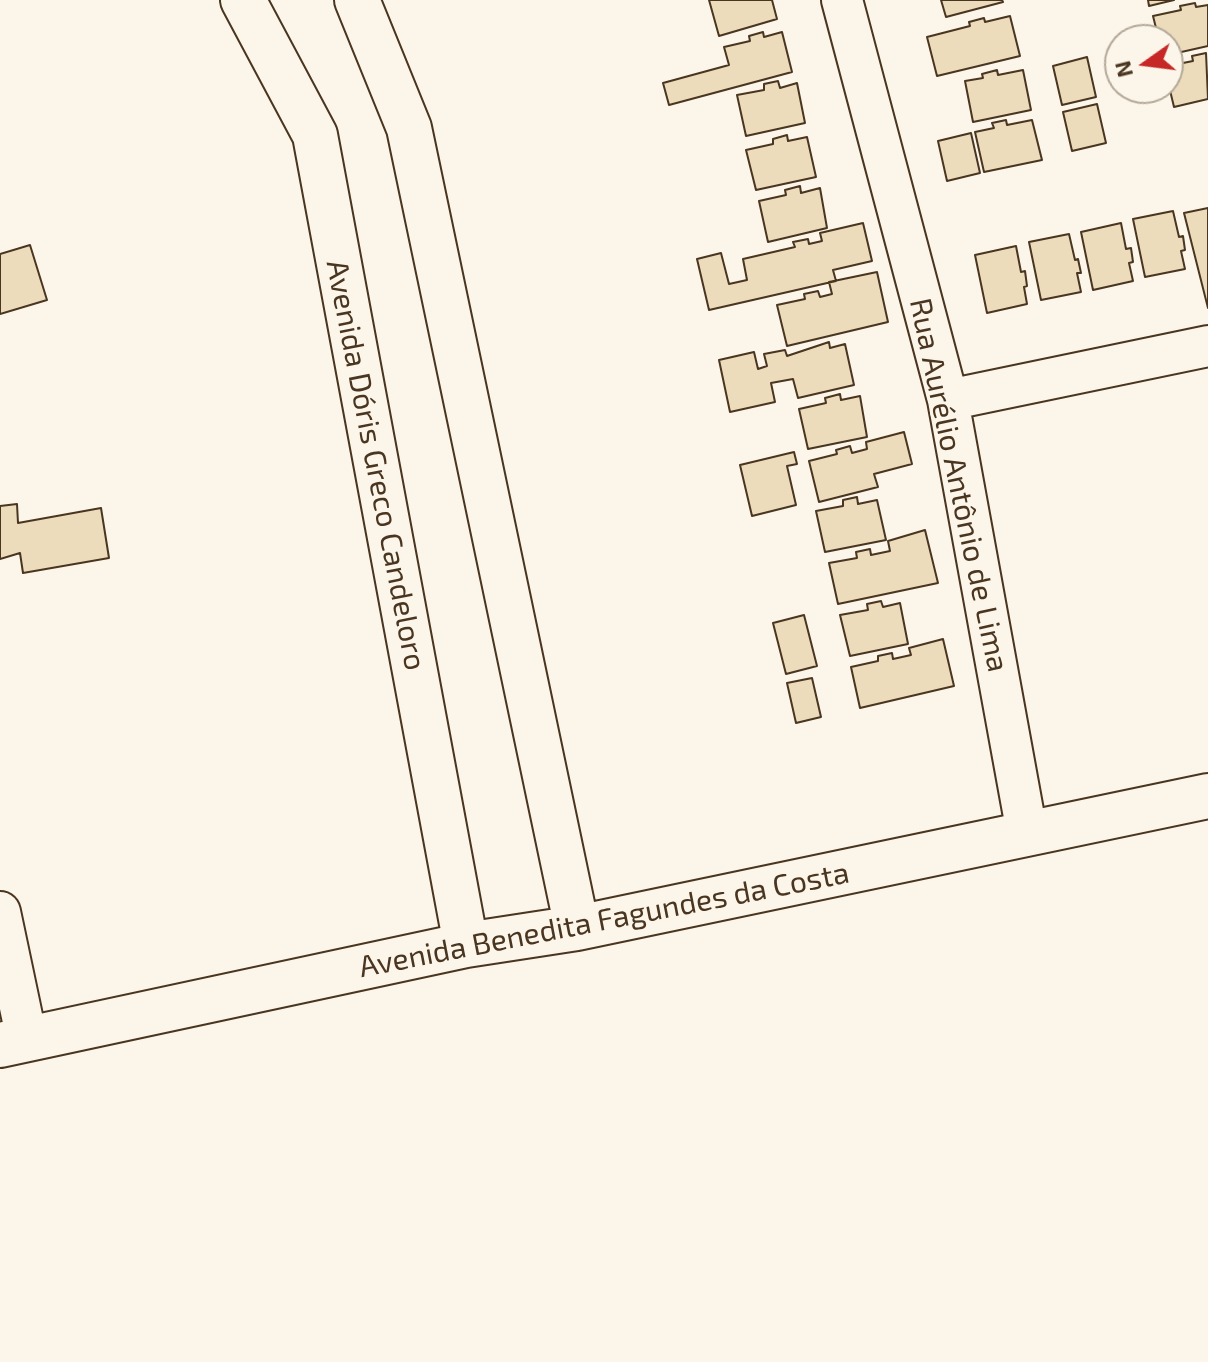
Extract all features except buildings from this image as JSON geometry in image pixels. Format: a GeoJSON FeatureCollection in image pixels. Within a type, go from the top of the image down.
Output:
{"type":"FeatureCollection","features":[{"type":"Feature","properties":{"kind":"street","name":"Avenida Dóris Greco Candeloro"},"geometry":{"type":"LineString","coordinates":[[243,0],[315,135],[466,945]]}},
{"type":"Feature","properties":{"kind":"street"},"geometry":{"type":"LineString","coordinates":[[357,0],[409,128],[577,928]]}},
{"type":"Feature","properties":{"kind":"street","name":"Rua Aurélio Antônio de Lima"},"geometry":{"type":"LineString","coordinates":[[842,0],[948,400],[1027,833]]}},
{"type":"Feature","properties":{"kind":"street"},"geometry":{"type":"LineString","coordinates":[[948,400],[1208,346]]}},
{"type":"Feature","properties":{"kind":"street","name":"Avenida Benedita Fagundes da Costa"},"geometry":{"type":"LineString","coordinates":[[14,1042],[466,945],[577,928],[1208,796]]}},
{"type":"Feature","properties":{"kind":"street"},"geometry":{"type":"LineString","coordinates":[[0,912],[14,1042]]}}]}
